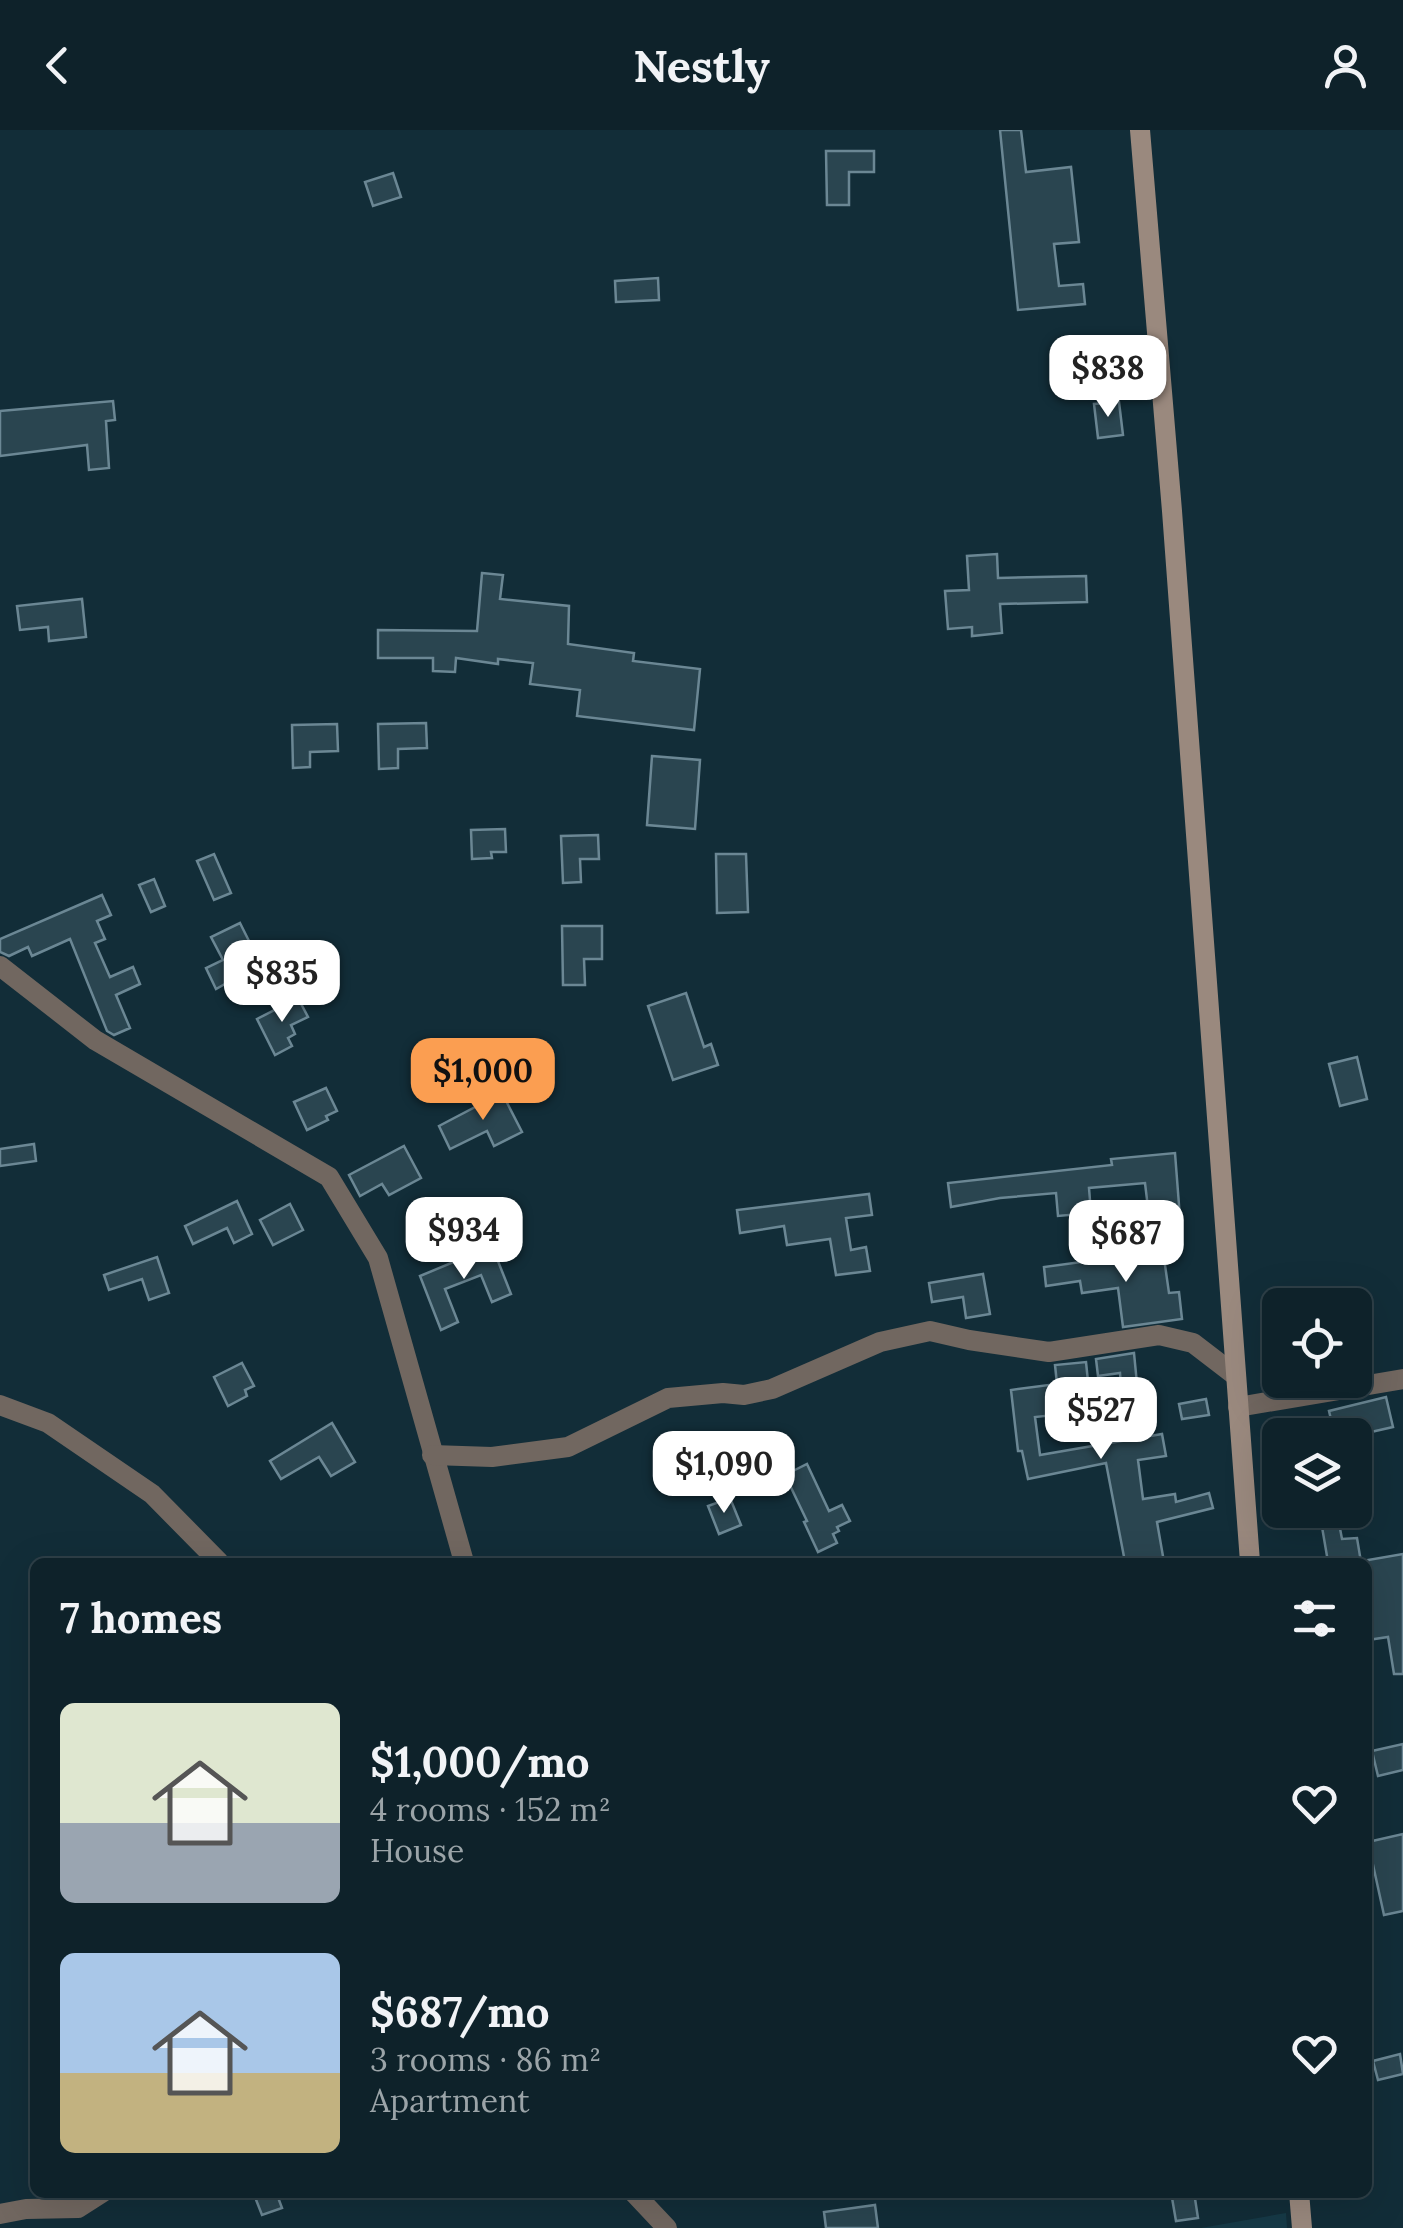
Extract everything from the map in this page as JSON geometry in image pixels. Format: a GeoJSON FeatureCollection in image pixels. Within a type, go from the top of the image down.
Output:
{"type":"FeatureCollection","features":[{"type":"Feature","properties":{"kind":"main road"},"geometry":{"type":"LineString","coordinates":[[1140,130],[1250,1558]]}},
{"type":"Feature","properties":{"kind":"main road"},"geometry":{"type":"LineString","coordinates":[[1300,2198],[1302,2228]]}},
{"type":"Feature","properties":{"kind":"street"},"geometry":{"type":"LineString","coordinates":[[0,966],[95,1040],[329,1176],[378,1258],[463,1558]]}},
{"type":"Feature","properties":{"kind":"street"},"geometry":{"type":"LineString","coordinates":[[432,1455],[492,1457],[568,1446],[668,1398],[723,1392],[744,1395],[772,1389],[880,1342],[930,1330],[1049,1352],[1158,1336],[1193,1343],[1236,1376]]}},
{"type":"Feature","properties":{"kind":"street"},"geometry":{"type":"LineString","coordinates":[[1238,1407],[1403,1380]]}},
{"type":"Feature","properties":{"kind":"street"},"geometry":{"type":"LineString","coordinates":[[0,1405],[48,1424],[152,1494],[215,1558]]}},
{"type":"Feature","properties":{"kind":"street"},"geometry":{"type":"LineString","coordinates":[[0,2214],[78,2208],[94,2198]]}},
{"type":"Feature","properties":{"kind":"street"},"geometry":{"type":"LineString","coordinates":[[639,2198],[667,2228]]}},
{"type":"Feature","properties":{"kind":"shaded area"},"geometry":{"type":"Polygon","coordinates":[[[1286,2213],[1287,2228],[1201,2228],[1286,2213]]]}},
{"type":"Feature","properties":{"kind":"building"},"geometry":{"type":"Polygon","coordinates":[[[1000,130],[1021,130],[1026,172],[1071,167],[1079,242],[1054,244],[1059,286],[1083,284],[1085,304],[1018,310],[1000,130]]]}},
{"type":"Feature","properties":{"kind":"building"},"geometry":{"type":"Polygon","coordinates":[[[826,151],[874,151],[874,172],[849,172],[849,205],[827,205],[826,151]]]}},
{"type":"Feature","properties":{"kind":"building"},"geometry":{"type":"Polygon","coordinates":[[[393,173],[401,197],[373,206],[365,182],[393,173]]]}},
{"type":"Feature","properties":{"kind":"building"},"geometry":{"type":"Polygon","coordinates":[[[658,278],[659,300],[616,302],[615,281],[658,278]]]}},
{"type":"Feature","properties":{"kind":"building"},"geometry":{"type":"Polygon","coordinates":[[[113,401],[115,420],[106,421],[109,468],[89,470],[87,445],[0,456],[0,411],[113,401]]]}},
{"type":"Feature","properties":{"kind":"building"},"geometry":{"type":"Polygon","coordinates":[[[1119,402],[1123,435],[1098,438],[1094,404],[1119,402]]]}},
{"type":"Feature","properties":{"kind":"building"},"geometry":{"type":"Polygon","coordinates":[[[997,554],[998,578],[1086,576],[1087,602],[1000,604],[1002,633],[972,636],[972,627],[948,629],[945,591],[969,590],[967,556],[997,554]]]}},
{"type":"Feature","properties":{"kind":"building"},"geometry":{"type":"Polygon","coordinates":[[[482,573],[503,575],[500,599],[569,606],[568,644],[634,653],[633,661],[700,669],[694,730],[577,716],[580,690],[530,684],[533,663],[498,659],[498,664],[456,658],[455,672],[433,671],[433,658],[378,658],[378,630],[477,631],[482,573]]]}},
{"type":"Feature","properties":{"kind":"building"},"geometry":{"type":"Polygon","coordinates":[[[82,599],[86,637],[49,641],[48,627],[20,630],[17,606],[82,599]]]}},
{"type":"Feature","properties":{"kind":"building"},"geometry":{"type":"Polygon","coordinates":[[[426,723],[427,748],[398,749],[398,768],[379,769],[378,724],[426,723]]]}},
{"type":"Feature","properties":{"kind":"building"},"geometry":{"type":"Polygon","coordinates":[[[337,724],[338,751],[310,752],[310,767],[293,768],[292,725],[337,724]]]}},
{"type":"Feature","properties":{"kind":"building"},"geometry":{"type":"Polygon","coordinates":[[[652,756],[700,760],[695,829],[647,825],[652,756]]]}},
{"type":"Feature","properties":{"kind":"building"},"geometry":{"type":"Polygon","coordinates":[[[505,829],[506,852],[491,852],[492,858],[472,859],[471,830],[505,829]]]}},
{"type":"Feature","properties":{"kind":"building"},"geometry":{"type":"Polygon","coordinates":[[[598,835],[599,859],[580,859],[581,882],[563,883],[561,836],[598,835]]]}},
{"type":"Feature","properties":{"kind":"building"},"geometry":{"type":"Polygon","coordinates":[[[214,854],[231,893],[214,900],[197,861],[214,854]]]}},
{"type":"Feature","properties":{"kind":"building"},"geometry":{"type":"Polygon","coordinates":[[[716,854],[746,854],[748,912],[717,913],[716,854]]]}},
{"type":"Feature","properties":{"kind":"building"},"geometry":{"type":"Polygon","coordinates":[[[154,879],[165,906],[151,912],[139,885],[154,879]]]}},
{"type":"Feature","properties":{"kind":"building"},"geometry":{"type":"Polygon","coordinates":[[[102,895],[111,915],[97,921],[105,939],[95,943],[110,977],[133,967],[140,984],[116,995],[130,1028],[114,1035],[107,1031],[70,939],[32,956],[28,947],[9,956],[0,952],[0,939],[102,895]]]}},
{"type":"Feature","properties":{"kind":"building"},"geometry":{"type":"Polygon","coordinates":[[[240,923],[268,979],[231,997],[225,984],[216,989],[206,968],[223,960],[211,937],[240,923]]]}},
{"type":"Feature","properties":{"kind":"building"},"geometry":{"type":"Polygon","coordinates":[[[562,926],[602,926],[602,959],[584,959],[585,985],[563,985],[562,926]]]}},
{"type":"Feature","properties":{"kind":"building"},"geometry":{"type":"Polygon","coordinates":[[[686,993],[704,1047],[711,1044],[718,1065],[673,1080],[648,1006],[686,993]]]}},
{"type":"Feature","properties":{"kind":"building"},"geometry":{"type":"Polygon","coordinates":[[[298,998],[308,1017],[291,1025],[295,1034],[288,1038],[292,1046],[275,1055],[257,1019],[298,998]]]}},
{"type":"Feature","properties":{"kind":"building"},"geometry":{"type":"Polygon","coordinates":[[[1357,1057],[1367,1099],[1340,1106],[1329,1064],[1357,1057]]]}},
{"type":"Feature","properties":{"kind":"building"},"geometry":{"type":"Polygon","coordinates":[[[326,1088],[337,1111],[307,1130],[294,1102],[326,1088]]]}},
{"type":"Feature","properties":{"kind":"building"},"geometry":{"type":"Polygon","coordinates":[[[502,1093],[522,1132],[494,1146],[487,1131],[450,1149],[439,1126],[502,1093]]]}},
{"type":"Feature","properties":{"kind":"building"},"geometry":{"type":"Polygon","coordinates":[[[34,1144],[36,1161],[0,1166],[0,1149],[34,1144]]]}},
{"type":"Feature","properties":{"kind":"building"},"geometry":{"type":"Polygon","coordinates":[[[404,1146],[421,1178],[389,1195],[382,1184],[360,1196],[349,1175],[404,1146]]]}},
{"type":"Feature","properties":{"kind":"building"},"geometry":{"type":"Polygon","coordinates":[[[1175,1153],[1182,1244],[1163,1246],[1159,1207],[1148,1208],[1145,1183],[1089,1188],[1091,1213],[1058,1216],[1056,1193],[951,1207],[948,1183],[1112,1165],[1111,1159],[1175,1153]]]}},
{"type":"Feature","properties":{"kind":"building"},"geometry":{"type":"Polygon","coordinates":[[[869,1194],[872,1215],[846,1218],[851,1250],[866,1247],[870,1271],[836,1275],[830,1239],[787,1245],[784,1226],[740,1233],[737,1210],[869,1194]]]}},
{"type":"Feature","properties":{"kind":"building"},"geometry":{"type":"Polygon","coordinates":[[[237,1201],[252,1234],[234,1243],[227,1228],[193,1244],[185,1226],[237,1201]]]}},
{"type":"Feature","properties":{"kind":"building"},"geometry":{"type":"Polygon","coordinates":[[[290,1204],[303,1230],[273,1245],[260,1220],[290,1204]]]}},
{"type":"Feature","properties":{"kind":"building"},"geometry":{"type":"Polygon","coordinates":[[[492,1246],[511,1294],[492,1302],[481,1275],[445,1289],[458,1322],[441,1330],[420,1276],[492,1246]]]}},
{"type":"Feature","properties":{"kind":"building"},"geometry":{"type":"Polygon","coordinates":[[[1163,1251],[1169,1293],[1179,1292],[1182,1319],[1123,1327],[1118,1288],[1082,1293],[1080,1281],[1046,1286],[1044,1267],[1163,1251]]]}},
{"type":"Feature","properties":{"kind":"building"},"geometry":{"type":"Polygon","coordinates":[[[157,1257],[169,1293],[149,1300],[142,1279],[109,1290],[104,1275],[157,1257]]]}},
{"type":"Feature","properties":{"kind":"building"},"geometry":{"type":"Polygon","coordinates":[[[983,1274],[990,1314],[966,1318],[963,1297],[932,1302],[929,1283],[983,1274]]]}},
{"type":"Feature","properties":{"kind":"building"},"geometry":{"type":"Polygon","coordinates":[[[1134,1353],[1137,1384],[1121,1386],[1120,1373],[1098,1376],[1096,1359],[1134,1353]]]}},
{"type":"Feature","properties":{"kind":"building"},"geometry":{"type":"Polygon","coordinates":[[[1086,1362],[1091,1411],[1035,1417],[1040,1455],[1162,1434],[1166,1456],[1138,1460],[1143,1499],[1175,1494],[1176,1502],[1209,1493],[1213,1508],[1157,1522],[1163,1558],[1124,1558],[1106,1463],[1028,1479],[1022,1451],[1018,1451],[1011,1390],[1057,1384],[1055,1365],[1086,1362]]]}},
{"type":"Feature","properties":{"kind":"building"},"geometry":{"type":"Polygon","coordinates":[[[242,1363],[254,1386],[245,1390],[247,1396],[228,1406],[214,1377],[242,1363]]]}},
{"type":"Feature","properties":{"kind":"building"},"geometry":{"type":"Polygon","coordinates":[[[1386,1397],[1393,1427],[1372,1432],[1372,1418],[1331,1418],[1329,1411],[1386,1397]]]}},
{"type":"Feature","properties":{"kind":"building"},"geometry":{"type":"Polygon","coordinates":[[[1206,1399],[1209,1415],[1182,1419],[1179,1404],[1206,1399]]]}},
{"type":"Feature","properties":{"kind":"building"},"geometry":{"type":"Polygon","coordinates":[[[332,1423],[355,1462],[331,1476],[319,1457],[281,1479],[270,1461],[332,1423]]]}},
{"type":"Feature","properties":{"kind":"building"},"geometry":{"type":"Polygon","coordinates":[[[807,1464],[829,1511],[842,1505],[850,1521],[837,1527],[839,1531],[833,1534],[837,1543],[818,1552],[785,1475],[807,1464]]]}},
{"type":"Feature","properties":{"kind":"building"},"geometry":{"type":"Polygon","coordinates":[[[730,1498],[741,1525],[719,1534],[708,1506],[730,1498]]]}},
{"type":"Feature","properties":{"kind":"building"},"geometry":{"type":"Polygon","coordinates":[[[1322,1528],[1340,1528],[1342,1539],[1357,1538],[1360,1558],[1327,1558],[1322,1528]]]}},
{"type":"Feature","properties":{"kind":"building"},"geometry":{"type":"Polygon","coordinates":[[[1403,1554],[1403,1674],[1394,1674],[1388,1637],[1372,1639],[1372,1559],[1403,1554]]]}},
{"type":"Feature","properties":{"kind":"building"},"geometry":{"type":"Polygon","coordinates":[[[1403,1744],[1403,1770],[1378,1776],[1372,1751],[1403,1744]]]}},
{"type":"Feature","properties":{"kind":"building"},"geometry":{"type":"Polygon","coordinates":[[[1403,1834],[1403,1911],[1384,1915],[1372,1860],[1372,1841],[1403,1834]]]}},
{"type":"Feature","properties":{"kind":"building"},"geometry":{"type":"Polygon","coordinates":[[[1400,2054],[1403,2074],[1378,2080],[1373,2061],[1400,2054]]]}},
{"type":"Feature","properties":{"kind":"building"},"geometry":{"type":"Polygon","coordinates":[[[255,2198],[278,2198],[282,2208],[262,2215],[255,2198]]]}},
{"type":"Feature","properties":{"kind":"building"},"geometry":{"type":"Polygon","coordinates":[[[1172,2198],[1195,2198],[1198,2218],[1176,2221],[1172,2198]]]}},
{"type":"Feature","properties":{"kind":"building"},"geometry":{"type":"Polygon","coordinates":[[[875,2205],[878,2228],[826,2228],[824,2212],[875,2205]]]}}]}
